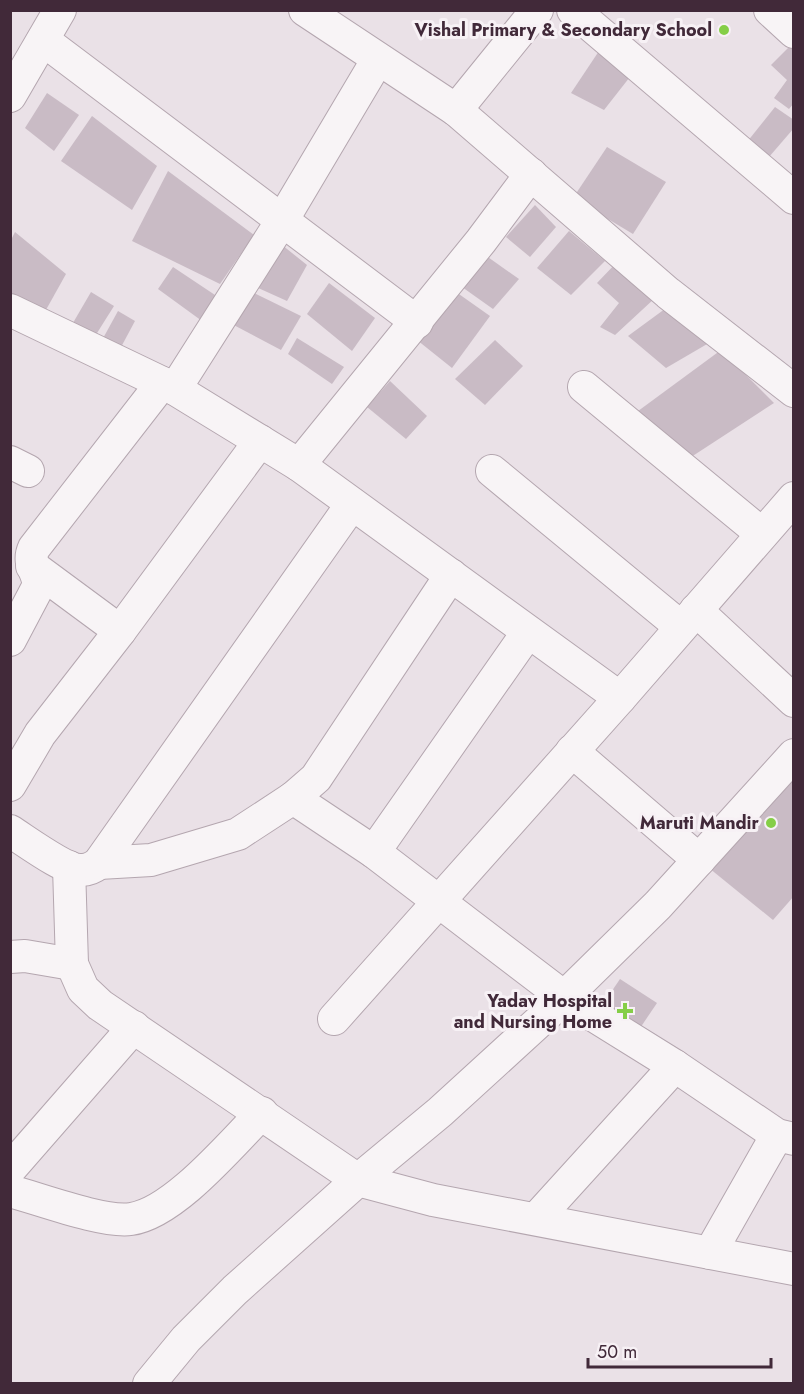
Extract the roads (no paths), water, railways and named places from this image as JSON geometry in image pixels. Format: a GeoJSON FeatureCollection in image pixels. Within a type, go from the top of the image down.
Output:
{"type":"FeatureCollection","features":[{"type":"Feature","properties":{"kind":"street"},"geometry":{"type":"LineString","coordinates":[[10,96],[60,10]]}},
{"type":"Feature","properties":{"kind":"street"},"geometry":{"type":"LineString","coordinates":[[305,10],[456,110],[668,293],[794,391]]}},
{"type":"Feature","properties":{"kind":"street"},"geometry":{"type":"LineString","coordinates":[[456,110],[537,10]]}},
{"type":"Feature","properties":{"kind":"street"},"geometry":{"type":"LineString","coordinates":[[573,10],[794,198]]}},
{"type":"Feature","properties":{"kind":"street"},"geometry":{"type":"LineString","coordinates":[[770,10],[794,32]]}},
{"type":"Feature","properties":{"kind":"street"},"geometry":{"type":"LineString","coordinates":[[43,40],[417,322]]}},
{"type":"Feature","properties":{"kind":"street"},"geometry":{"type":"LineString","coordinates":[[10,640],[39,585],[30,555],[34,548],[168,386],[283,219],[378,59]]}},
{"type":"Feature","properties":{"kind":"street"},"geometry":{"type":"LineString","coordinates":[[299,465],[417,322],[531,174]]}},
{"type":"Feature","properties":{"kind":"street"},"geometry":{"type":"LineString","coordinates":[[10,310],[168,386],[299,465],[620,698]]}},
{"type":"Feature","properties":{"kind":"street"},"geometry":{"type":"LineString","coordinates":[[584,387],[762,534]]}},
{"type":"Feature","properties":{"kind":"street"},"geometry":{"type":"LineString","coordinates":[[10,785],[39,734],[120,632],[260,441]]}},
{"type":"Feature","properties":{"kind":"street"},"geometry":{"type":"LineString","coordinates":[[492,471],[794,701]]}},
{"type":"Feature","properties":{"kind":"street"},"geometry":{"type":"LineString","coordinates":[[334,1018],[620,698],[794,498]]}},
{"type":"Feature","properties":{"kind":"street"},"geometry":{"type":"LineString","coordinates":[[10,831],[69,867],[80,871],[90,869],[99,863],[352,504]]}},
{"type":"Feature","properties":{"kind":"street"},"geometry":{"type":"LineString","coordinates":[[32,566],[120,632]]}},
{"type":"Feature","properties":{"kind":"street"},"geometry":{"type":"LineString","coordinates":[[99,863],[151,860],[238,834],[293,798],[316,778],[451,575]]}},
{"type":"Feature","properties":{"kind":"street"},"geometry":{"type":"LineString","coordinates":[[374,852],[528,632]]}},
{"type":"Feature","properties":{"kind":"street"},"geometry":{"type":"LineString","coordinates":[[572,752],[699,860]]}},
{"type":"Feature","properties":{"kind":"street"},"geometry":{"type":"LineString","coordinates":[[149,1383],[186,1339],[235,1290],[357,1180],[440,1112],[564,997],[658,904],[794,754]]}},
{"type":"Feature","properties":{"kind":"street"},"geometry":{"type":"LineString","coordinates":[[293,798],[374,852],[564,997],[675,1065],[785,1137],[711,1253]]}},
{"type":"Feature","properties":{"kind":"street"},"geometry":{"type":"LineString","coordinates":[[69,867],[72,964],[83,989],[100,1005],[262,1113],[357,1180],[433,1200],[794,1269]]}},
{"type":"Feature","properties":{"kind":"street"},"geometry":{"type":"LineString","coordinates":[[10,957],[25,956],[72,964]]}},
{"type":"Feature","properties":{"kind":"street"},"geometry":{"type":"LineString","coordinates":[[10,1169],[134,1027]]}},
{"type":"Feature","properties":{"kind":"street"},"geometry":{"type":"LineString","coordinates":[[536,1219],[675,1065]]}},
{"type":"Feature","properties":{"kind":"street"},"geometry":{"type":"LineString","coordinates":[[10,1191],[98,1216],[131,1219],[153,1212],[181,1194],[262,1113]]}},
{"type":"Feature","properties":{"kind":"place","name":"Vishal Primary & Secondary School"},"geometry":{"type":"Point","coordinates":[724,30]}},
{"type":"Feature","properties":{"kind":"place","name":"Maruti Mandir"},"geometry":{"type":"Point","coordinates":[771,823]}},
{"type":"Feature","properties":{"kind":"place","name":"Yadav Hospital and Nursing Home"},"geometry":{"type":"Point","coordinates":[625,1011]}}]}
